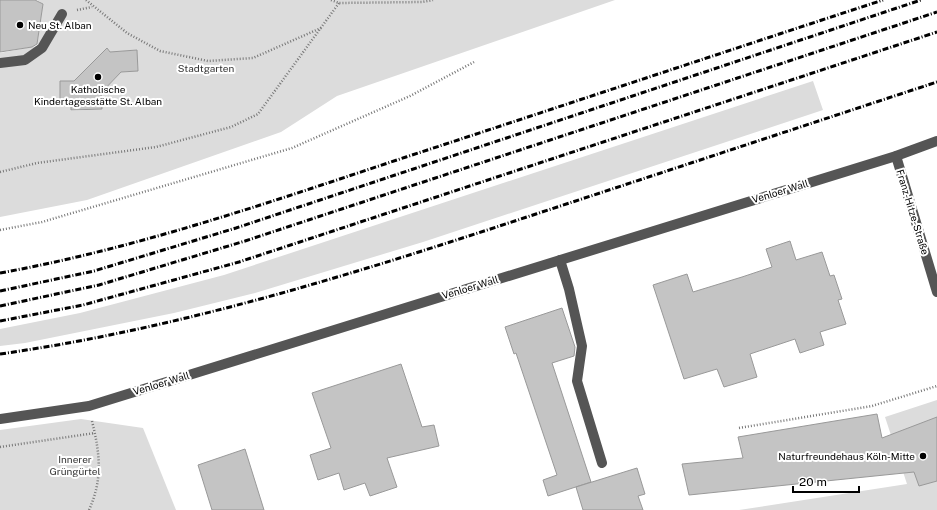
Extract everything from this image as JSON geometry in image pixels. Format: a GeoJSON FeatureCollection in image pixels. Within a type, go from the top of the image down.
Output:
{"type":"FeatureCollection","features":[{"type":"Feature","properties":{"kind":"street"},"geometry":{"type":"LineString","coordinates":[[0,63],[25,60],[42,48],[62,14]]}},
{"type":"Feature","properties":{"kind":"street","name":"Venloer Wall"},"geometry":{"type":"LineString","coordinates":[[0,419],[88,406],[896,156],[937,141]]}},
{"type":"Feature","properties":{"kind":"street","name":"Franz-Hitze-Straße"},"geometry":{"type":"LineString","coordinates":[[896,156],[937,292]]}},
{"type":"Feature","properties":{"kind":"street"},"geometry":{"type":"LineString","coordinates":[[560,260],[569,288],[582,346],[577,381],[602,463]]}},
{"type":"Feature","properties":{"kind":"path"},"geometry":{"type":"LineString","coordinates":[[86,0],[127,33],[160,51],[208,61],[253,58],[322,28]]}},
{"type":"Feature","properties":{"kind":"path"},"geometry":{"type":"LineString","coordinates":[[331,0],[339,3],[422,2],[433,0]]}},
{"type":"Feature","properties":{"kind":"path"},"geometry":{"type":"LineString","coordinates":[[0,172],[37,163],[156,147],[231,127],[258,114],[339,3]]}},
{"type":"Feature","properties":{"kind":"path"},"geometry":{"type":"LineString","coordinates":[[0,230],[42,222],[292,148],[410,96],[474,62]]}},
{"type":"Feature","properties":{"kind":"path"},"geometry":{"type":"LineString","coordinates":[[739,428],[872,406],[937,386]]}},
{"type":"Feature","properties":{"kind":"path"},"geometry":{"type":"LineString","coordinates":[[88,406],[100,462],[95,496],[89,510]]}},
{"type":"Feature","properties":{"kind":"path"},"geometry":{"type":"LineString","coordinates":[[0,447],[95,433]]}},
{"type":"Feature","properties":{"kind":"green space","name":"Stadtgarten"},"geometry":{"type":"Polygon","coordinates":[[[37,0],[615,0],[337,96],[281,132],[87,200],[0,217],[0,53],[37,46],[43,4],[37,0]],[[107,48],[74,81],[60,81],[60,99],[72,98],[71,111],[102,109],[101,93],[121,72],[138,71],[137,50],[110,52],[107,48]]]}},
{"type":"Feature","properties":{"kind":"green space"},"geometry":{"type":"Polygon","coordinates":[[[813,81],[823,110],[423,242],[255,293],[174,313],[25,343],[0,346],[0,329],[80,313],[224,275],[813,81]]]}},
{"type":"Feature","properties":{"kind":"green space"},"geometry":{"type":"Polygon","coordinates":[[[937,400],[937,510],[739,510],[907,484],[885,417],[937,400]]]}},
{"type":"Feature","properties":{"kind":"green space","name":"Innerer Grüngürtel"},"geometry":{"type":"Polygon","coordinates":[[[81,419],[143,428],[176,510],[0,510],[0,430],[81,419]]]}},
{"type":"Feature","properties":{"kind":"building","name":"Neu St. Alban"},"geometry":{"type":"Polygon","coordinates":[[[0,0],[35,0],[43,4],[37,44],[32,47],[0,52],[0,0]]]}},
{"type":"Feature","properties":{"kind":"building","name":"Katholische Kindertagesstätte St. Alban"},"geometry":{"type":"Polygon","coordinates":[[[107,48],[110,52],[137,50],[138,71],[121,72],[101,93],[102,109],[71,110],[71,99],[60,99],[60,81],[74,81],[107,48]]]}},
{"type":"Feature","properties":{"kind":"building"},"geometry":{"type":"Polygon","coordinates":[[[790,241],[796,260],[822,252],[830,276],[834,275],[842,299],[838,300],[846,324],[820,332],[824,345],[800,353],[795,339],[750,354],[757,377],[724,387],[717,369],[684,379],[653,285],[687,274],[693,292],[742,277],[772,267],[766,249],[790,241]]]}},
{"type":"Feature","properties":{"kind":"building"},"geometry":{"type":"Polygon","coordinates":[[[562,308],[575,347],[574,356],[552,363],[591,482],[548,496],[543,480],[557,475],[516,353],[514,354],[505,327],[562,308]]]}},
{"type":"Feature","properties":{"kind":"building"},"geometry":{"type":"Polygon","coordinates":[[[401,364],[422,427],[434,425],[439,446],[387,458],[397,487],[370,496],[365,483],[344,490],[339,473],[318,480],[310,455],[331,448],[312,393],[401,364]]]}},
{"type":"Feature","properties":{"kind":"building"},"geometry":{"type":"Polygon","coordinates":[[[877,414],[882,438],[937,417],[937,481],[919,486],[914,472],[689,495],[682,464],[743,458],[738,437],[877,414]]]}},
{"type":"Feature","properties":{"kind":"building"},"geometry":{"type":"Polygon","coordinates":[[[245,449],[264,510],[212,510],[198,465],[245,449]]]}},
{"type":"Feature","properties":{"kind":"building"},"geometry":{"type":"Polygon","coordinates":[[[637,468],[645,494],[638,496],[643,510],[583,510],[576,487],[637,468]]]}},
{"type":"Feature","properties":{"kind":"railway"},"geometry":{"type":"LineString","coordinates":[[0,273],[103,251],[205,222],[883,0]]}},
{"type":"Feature","properties":{"kind":"railway"},"geometry":{"type":"LineString","coordinates":[[0,291],[94,271],[236,228],[921,0]]}},
{"type":"Feature","properties":{"kind":"railway"},"geometry":{"type":"LineString","coordinates":[[0,306],[99,285],[245,241],[937,12]]}},
{"type":"Feature","properties":{"kind":"railway"},"geometry":{"type":"LineString","coordinates":[[0,321],[83,305],[239,262],[937,32]]}},
{"type":"Feature","properties":{"kind":"railway"},"geometry":{"type":"LineString","coordinates":[[0,354],[69,343],[204,314],[338,277],[470,236],[937,82]]}},
{"type":"Feature","properties":{"kind":"place","name":"Neu St. Alban"},"geometry":{"type":"Point","coordinates":[20,25]}},
{"type":"Feature","properties":{"kind":"place","name":"Katholische Kindertagesstätte St. Alban"},"geometry":{"type":"Point","coordinates":[98,77]}},
{"type":"Feature","properties":{"kind":"place","name":"Naturfreundehaus Köln-Mitte"},"geometry":{"type":"Point","coordinates":[923,456]}}]}
